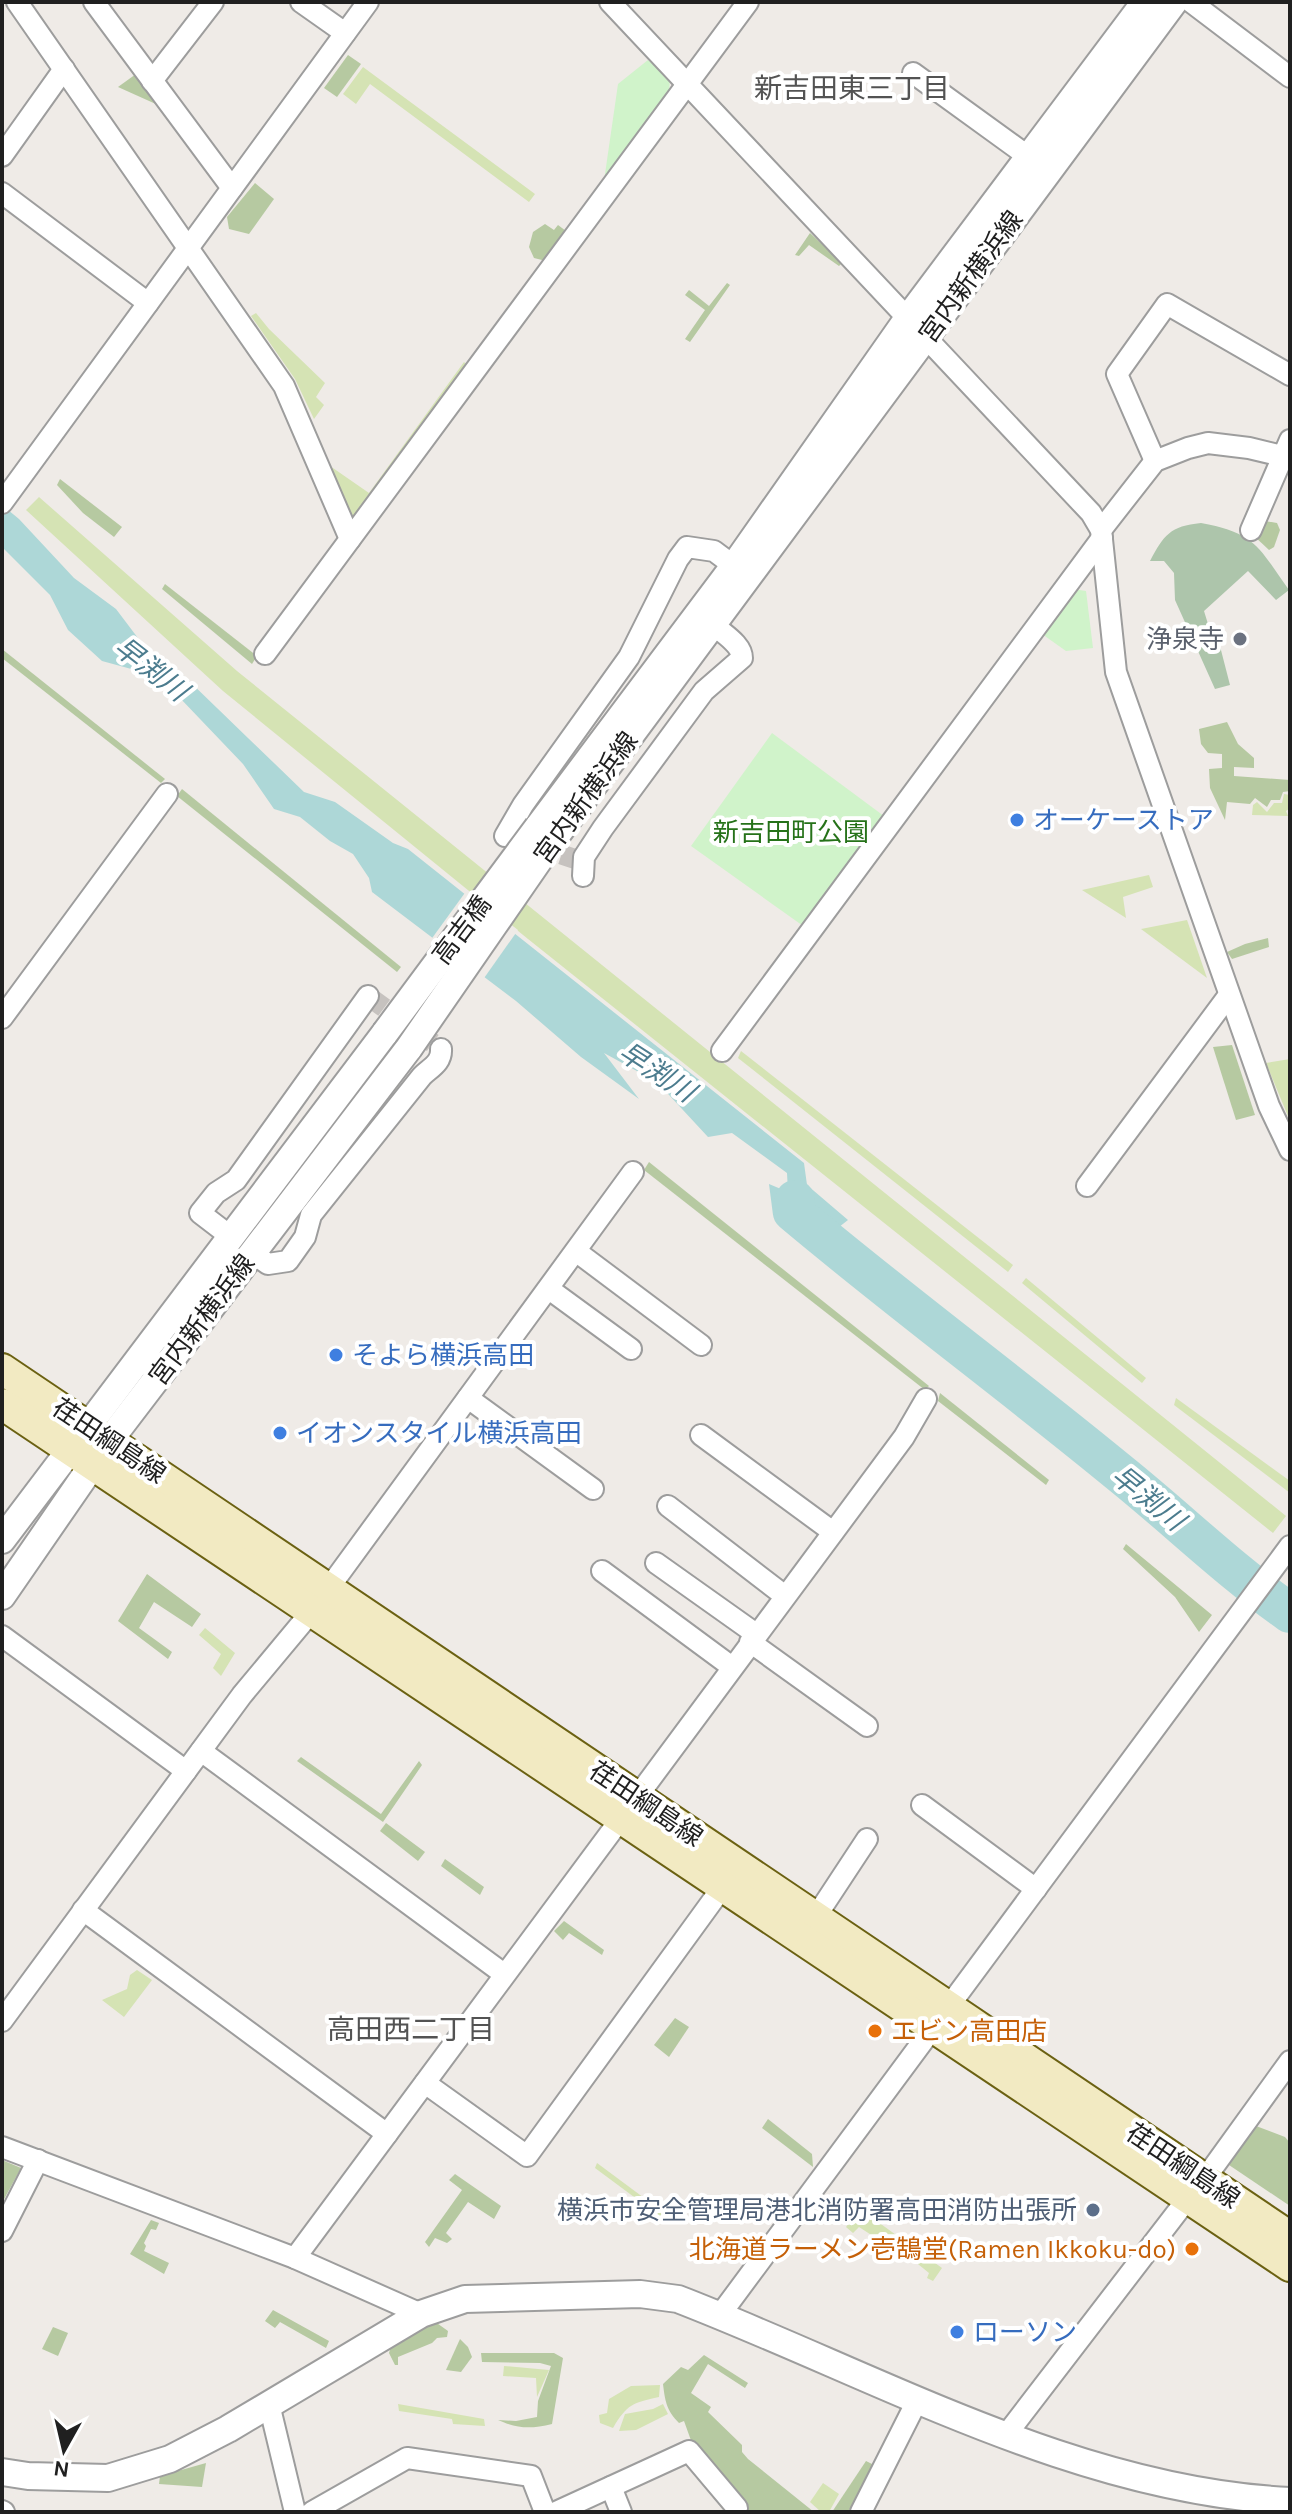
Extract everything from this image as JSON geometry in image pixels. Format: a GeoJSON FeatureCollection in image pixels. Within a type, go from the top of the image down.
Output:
{"type":"FeatureCollection","features":[{"type":"Feature","properties":{"kind":"main road","name":"荏田綱島線"},"geometry":{"type":"LineString","coordinates":[[2,1369],[89,1445],[629,1807],[815,1918],[941,2017]]}},
{"type":"Feature","properties":{"kind":"main road","name":"荏田綱島線"},"geometry":{"type":"LineString","coordinates":[[2,1404],[89,1445]]}},
{"type":"Feature","properties":{"kind":"main road","name":"荏田綱島線"},"geometry":{"type":"LineString","coordinates":[[629,1807],[724,1885],[941,2017],[1155,2161],[1196,2189],[1290,2266]]}},
{"type":"Feature","properties":{"kind":"main road","name":"荏田綱島線"},"geometry":{"type":"LineString","coordinates":[[1196,2189],[1290,2237]]}},
{"type":"Feature","properties":{"kind":"street"},"geometry":{"type":"LineString","coordinates":[[17,2],[284,386],[350,539]]}},
{"type":"Feature","properties":{"kind":"street"},"geometry":{"type":"LineString","coordinates":[[94,2],[232,188]]}},
{"type":"Feature","properties":{"kind":"street"},"geometry":{"type":"LineString","coordinates":[[152,81],[213,2]]}},
{"type":"Feature","properties":{"kind":"street"},"geometry":{"type":"LineString","coordinates":[[301,2],[345,33]]}},
{"type":"Feature","properties":{"kind":"street"},"geometry":{"type":"LineString","coordinates":[[2,503],[368,2]]}},
{"type":"Feature","properties":{"kind":"street"},"geometry":{"type":"LineString","coordinates":[[610,2],[1091,513],[1102,534],[1116,672],[1269,1106],[1290,1150]]}},
{"type":"Feature","properties":{"kind":"street"},"geometry":{"type":"LineString","coordinates":[[265,654],[748,2]]}},
{"type":"Feature","properties":{"kind":"street","name":"宮内新横浜線"},"geometry":{"type":"LineString","coordinates":[[2,1540],[89,1445],[252,1253],[409,1048],[544,836],[908,318],[1145,2]]}},
{"type":"Feature","properties":{"kind":"street","name":"宮内新横浜線"},"geometry":{"type":"LineString","coordinates":[[544,836],[714,625],[1174,2]]}},
{"type":"Feature","properties":{"kind":"street"},"geometry":{"type":"LineString","coordinates":[[1191,2],[1290,77]]}},
{"type":"Feature","properties":{"kind":"street"},"geometry":{"type":"LineString","coordinates":[[2,156],[64,69]]}},
{"type":"Feature","properties":{"kind":"street"},"geometry":{"type":"LineString","coordinates":[[913,73],[1029,157]]}},
{"type":"Feature","properties":{"kind":"street"},"geometry":{"type":"LineString","coordinates":[[2,193],[148,303]]}},
{"type":"Feature","properties":{"kind":"street"},"geometry":{"type":"LineString","coordinates":[[1155,461],[1117,374],[1167,304],[1290,375]]}},
{"type":"Feature","properties":{"kind":"street"},"geometry":{"type":"LineString","coordinates":[[722,1051],[1155,461],[1208,443],[1286,448],[1251,530]]}},
{"type":"Feature","properties":{"kind":"street"},"geometry":{"type":"LineString","coordinates":[[505,836],[523,805],[629,657],[687,547],[714,551],[734,566]]}},
{"type":"Feature","properties":{"kind":"street"},"geometry":{"type":"LineString","coordinates":[[581,864],[704,691],[742,658],[742,651],[714,625]]}},
{"type":"Feature","properties":{"kind":"street"},"geometry":{"type":"LineString","coordinates":[[2,1018],[167,794]]}},
{"type":"Feature","properties":{"kind":"street","name":"高吉橋"},"geometry":{"type":"LineString","coordinates":[[385,1033],[544,836]]}},
{"type":"Feature","properties":{"kind":"street"},"geometry":{"type":"LineString","coordinates":[[1087,1186],[1229,995]]}},
{"type":"Feature","properties":{"kind":"street"},"geometry":{"type":"LineString","coordinates":[[230,1236],[200,1213],[216,1193],[236,1180],[368,996]]}},
{"type":"Feature","properties":{"kind":"street","name":"宮内新横浜線"},"geometry":{"type":"LineString","coordinates":[[2,1596],[89,1445],[230,1236],[385,1033]]}},
{"type":"Feature","properties":{"kind":"street"},"geometry":{"type":"LineString","coordinates":[[252,1253],[268,1264],[288,1261],[305,1237],[311,1215],[422,1076],[437,1064],[441,1049]]}},
{"type":"Feature","properties":{"kind":"street"},"geometry":{"type":"LineString","coordinates":[[2,2021],[242,1695],[320,1600],[633,1172]]}},
{"type":"Feature","properties":{"kind":"street"},"geometry":{"type":"LineString","coordinates":[[577,1252],[701,1345]]}},
{"type":"Feature","properties":{"kind":"street"},"geometry":{"type":"LineString","coordinates":[[549,1289],[631,1349]]}},
{"type":"Feature","properties":{"kind":"street"},"geometry":{"type":"LineString","coordinates":[[468,1398],[593,1489]]}},
{"type":"Feature","properties":{"kind":"street"},"geometry":{"type":"LineString","coordinates":[[295,2258],[904,1437],[926,1399]]}},
{"type":"Feature","properties":{"kind":"street"},"geometry":{"type":"LineString","coordinates":[[701,1435],[833,1532]]}},
{"type":"Feature","properties":{"kind":"street"},"geometry":{"type":"LineString","coordinates":[[668,1506],[785,1596]]}},
{"type":"Feature","properties":{"kind":"street"},"geometry":{"type":"LineString","coordinates":[[720,2315],[1290,1546]]}},
{"type":"Feature","properties":{"kind":"street"},"geometry":{"type":"LineString","coordinates":[[656,1563],[867,1726]]}},
{"type":"Feature","properties":{"kind":"street"},"geometry":{"type":"LineString","coordinates":[[602,1571],[732,1667]]}},
{"type":"Feature","properties":{"kind":"street"},"geometry":{"type":"LineString","coordinates":[[2,1636],[186,1771]]}},
{"type":"Feature","properties":{"kind":"street"},"geometry":{"type":"LineString","coordinates":[[201,1751],[504,1974]]}},
{"type":"Feature","properties":{"kind":"street"},"geometry":{"type":"LineString","coordinates":[[922,1805],[1036,1889]]}},
{"type":"Feature","properties":{"kind":"street"},"geometry":{"type":"LineString","coordinates":[[815,1918],[867,1839]]}},
{"type":"Feature","properties":{"kind":"street"},"geometry":{"type":"LineString","coordinates":[[425,2083],[527,2156],[724,1885]]}},
{"type":"Feature","properties":{"kind":"street"},"geometry":{"type":"LineString","coordinates":[[83,1910],[387,2134]]}},
{"type":"Feature","properties":{"kind":"street"},"geometry":{"type":"LineString","coordinates":[[1006,2435],[1196,2189],[1290,2061]]}},
{"type":"Feature","properties":{"kind":"street"},"geometry":{"type":"LineString","coordinates":[[2,2147],[295,2258],[421,2314]]}},
{"type":"Feature","properties":{"kind":"street"},"geometry":{"type":"LineString","coordinates":[[2,2231],[38,2160]]}},
{"type":"Feature","properties":{"kind":"street"},"geometry":{"type":"LineString","coordinates":[[2,2472],[28,2476],[108,2478],[170,2459],[421,2314],[465,2299],[640,2294],[678,2299],[1006,2435],[1091,2463],[1228,2496],[1290,2501]]}},
{"type":"Feature","properties":{"kind":"street"},"geometry":{"type":"LineString","coordinates":[[861,2512],[918,2399]]}},
{"type":"Feature","properties":{"kind":"street"},"geometry":{"type":"LineString","coordinates":[[269,2404],[295,2512]]}},
{"type":"Feature","properties":{"kind":"street"},"geometry":{"type":"LineString","coordinates":[[556,2512],[689,2451],[737,2508]]}},
{"type":"Feature","properties":{"kind":"street"},"geometry":{"type":"LineString","coordinates":[[312,2512],[407,2458],[531,2476],[545,2512]]}},
{"type":"Feature","properties":{"kind":"street"},"geometry":{"type":"LineString","coordinates":[[611,2487],[621,2512]]}},
{"type":"Feature","properties":{"kind":"green space"},"geometry":{"type":"Polygon","coordinates":[[[348,55],[361,64],[337,97],[324,88],[348,55]]]}},
{"type":"Feature","properties":{"kind":"green space"},"geometry":{"type":"Polygon","coordinates":[[[648,60],[670,79],[669,93],[604,181],[618,84],[648,60]]]}},
{"type":"Feature","properties":{"kind":"green space"},"geometry":{"type":"Polygon","coordinates":[[[363,67],[535,194],[529,202],[370,84],[356,104],[343,94],[363,67]]]}},
{"type":"Feature","properties":{"kind":"green space"},"geometry":{"type":"Polygon","coordinates":[[[136,74],[158,105],[118,87],[136,74]]]}},
{"type":"Feature","properties":{"kind":"green space"},"geometry":{"type":"Polygon","coordinates":[[[255,183],[274,199],[249,234],[229,229],[227,217],[255,183]]]}},
{"type":"Feature","properties":{"kind":"green space"},"geometry":{"type":"Polygon","coordinates":[[[545,224],[554,230],[558,225],[566,231],[546,261],[534,258],[529,247],[533,232],[545,224]]]}},
{"type":"Feature","properties":{"kind":"green space"},"geometry":{"type":"Polygon","coordinates":[[[810,233],[842,263],[839,266],[809,245],[799,256],[795,255],[810,233]]]}},
{"type":"Feature","properties":{"kind":"green space"},"geometry":{"type":"Polygon","coordinates":[[[727,283],[730,285],[690,342],[685,339],[705,310],[685,295],[689,290],[709,306],[727,283]]]}},
{"type":"Feature","properties":{"kind":"green space"},"geometry":{"type":"Polygon","coordinates":[[[256,313],[325,383],[316,397],[324,405],[314,419],[295,379],[251,316],[256,313]]]}},
{"type":"Feature","properties":{"kind":"green space"},"geometry":{"type":"Polygon","coordinates":[[[464,362],[469,367],[354,523],[330,466],[369,493],[464,362]]]}},
{"type":"Feature","properties":{"kind":"green space"},"geometry":{"type":"Polygon","coordinates":[[[60,479],[122,527],[114,537],[83,513],[57,485],[60,479]]]}},
{"type":"Feature","properties":{"kind":"green space"},"geometry":{"type":"Polygon","coordinates":[[[39,497],[237,671],[1286,1516],[1273,1533],[528,939],[223,691],[26,510],[39,497]]]}},
{"type":"Feature","properties":{"kind":"green space"},"geometry":{"type":"Polygon","coordinates":[[[1265,521],[1277,523],[1280,530],[1274,547],[1269,550],[1253,535],[1265,521]]]}},
{"type":"Feature","properties":{"kind":"green space"},"geometry":{"type":"Polygon","coordinates":[[[1201,523],[1234,532],[1254,544],[1289,590],[1276,600],[1248,571],[1204,611],[1208,624],[1214,623],[1230,685],[1215,689],[1175,600],[1174,573],[1164,561],[1150,561],[1169,533],[1201,523]]]}},
{"type":"Feature","properties":{"kind":"green space"},"geometry":{"type":"Polygon","coordinates":[[[165,584],[257,656],[252,664],[162,589],[165,584]]]}},
{"type":"Feature","properties":{"kind":"green space"},"geometry":{"type":"Polygon","coordinates":[[[1073,589],[1086,591],[1093,648],[1066,651],[1042,634],[1073,589]]]}},
{"type":"Feature","properties":{"kind":"green space"},"geometry":{"type":"Polygon","coordinates":[[[2,649],[165,779],[161,783],[2,658],[2,649]]]}},
{"type":"Feature","properties":{"kind":"green space"},"geometry":{"type":"Polygon","coordinates":[[[1227,722],[1238,744],[1254,758],[1254,768],[1234,767],[1234,776],[1290,780],[1290,791],[1283,792],[1280,800],[1271,800],[1267,807],[1255,798],[1250,804],[1227,802],[1225,820],[1210,788],[1209,769],[1222,768],[1222,754],[1208,753],[1201,744],[1199,729],[1227,722]]]}},
{"type":"Feature","properties":{"kind":"green space","name":"新吉田町公園"},"geometry":{"type":"Polygon","coordinates":[[[772,733],[888,819],[806,928],[691,846],[772,733]]]}},
{"type":"Feature","properties":{"kind":"green space"},"geometry":{"type":"Polygon","coordinates":[[[182,789],[401,967],[397,972],[177,796],[182,789]]]}},
{"type":"Feature","properties":{"kind":"green space"},"geometry":{"type":"Polygon","coordinates":[[[1284,794],[1290,795],[1290,808],[1286,811],[1288,816],[1252,815],[1253,805],[1257,802],[1267,812],[1274,803],[1282,803],[1284,794]]]}},
{"type":"Feature","properties":{"kind":"green space"},"geometry":{"type":"Polygon","coordinates":[[[1149,875],[1153,887],[1123,897],[1126,918],[1082,890],[1149,875]]]}},
{"type":"Feature","properties":{"kind":"green space"},"geometry":{"type":"Polygon","coordinates":[[[1187,920],[1207,978],[1141,929],[1187,920]]]}},
{"type":"Feature","properties":{"kind":"green space"},"geometry":{"type":"Polygon","coordinates":[[[1268,938],[1269,947],[1232,959],[1227,952],[1245,944],[1268,938]]]}},
{"type":"Feature","properties":{"kind":"green space"},"geometry":{"type":"Polygon","coordinates":[[[1232,1045],[1255,1115],[1236,1120],[1213,1047],[1232,1045]]]}},
{"type":"Feature","properties":{"kind":"green space"},"geometry":{"type":"Polygon","coordinates":[[[741,1051],[1013,1265],[1008,1272],[738,1058],[741,1051]]]}},
{"type":"Feature","properties":{"kind":"green space"},"geometry":{"type":"Polygon","coordinates":[[[1290,1059],[1290,1121],[1266,1063],[1290,1059]]]}},
{"type":"Feature","properties":{"kind":"green space"},"geometry":{"type":"Polygon","coordinates":[[[649,1162],[929,1386],[925,1390],[644,1170],[649,1162]]]}},
{"type":"Feature","properties":{"kind":"green space"},"geometry":{"type":"Polygon","coordinates":[[[1026,1278],[1146,1378],[1142,1383],[1022,1283],[1026,1278]]]}},
{"type":"Feature","properties":{"kind":"green space"},"geometry":{"type":"Polygon","coordinates":[[[940,1393],[1049,1480],[1046,1485],[938,1401],[940,1393]]]}},
{"type":"Feature","properties":{"kind":"green space"},"geometry":{"type":"Polygon","coordinates":[[[1176,1398],[1290,1481],[1290,1493],[1174,1405],[1176,1398]]]}},
{"type":"Feature","properties":{"kind":"green space"},"geometry":{"type":"Polygon","coordinates":[[[1126,1544],[1212,1615],[1199,1632],[1175,1597],[1123,1549],[1126,1544]]]}},
{"type":"Feature","properties":{"kind":"green space"},"geometry":{"type":"Polygon","coordinates":[[[147,1574],[201,1614],[192,1627],[154,1602],[139,1628],[172,1652],[168,1659],[118,1621],[147,1574]]]}},
{"type":"Feature","properties":{"kind":"green space"},"geometry":{"type":"Polygon","coordinates":[[[205,1628],[235,1653],[221,1676],[213,1668],[221,1654],[199,1635],[205,1628]]]}},
{"type":"Feature","properties":{"kind":"green space"},"geometry":{"type":"Polygon","coordinates":[[[301,1757],[381,1814],[419,1761],[422,1765],[383,1822],[297,1761],[301,1757]]]}},
{"type":"Feature","properties":{"kind":"green space"},"geometry":{"type":"Polygon","coordinates":[[[386,1823],[425,1852],[418,1861],[380,1831],[386,1823]]]}},
{"type":"Feature","properties":{"kind":"green space"},"geometry":{"type":"Polygon","coordinates":[[[445,1859],[484,1887],[480,1895],[441,1866],[445,1859]]]}},
{"type":"Feature","properties":{"kind":"green space"},"geometry":{"type":"Polygon","coordinates":[[[564,1921],[604,1950],[602,1955],[569,1933],[563,1940],[554,1931],[564,1921]]]}},
{"type":"Feature","properties":{"kind":"green space"},"geometry":{"type":"Polygon","coordinates":[[[137,1970],[152,1980],[124,2017],[102,2000],[127,1989],[130,1975],[137,1970]]]}},
{"type":"Feature","properties":{"kind":"green space"},"geometry":{"type":"Polygon","coordinates":[[[675,2018],[689,2027],[669,2057],[654,2045],[675,2018]]]}},
{"type":"Feature","properties":{"kind":"green space"},"geometry":{"type":"Polygon","coordinates":[[[768,2119],[812,2154],[813,2167],[762,2128],[768,2119]]]}},
{"type":"Feature","properties":{"kind":"green space"},"geometry":{"type":"Polygon","coordinates":[[[1256,2126],[1285,2137],[1290,2143],[1290,2206],[1229,2165],[1228,2158],[1256,2126]]]}},
{"type":"Feature","properties":{"kind":"green space"},"geometry":{"type":"Polygon","coordinates":[[[2,2160],[21,2168],[2,2203],[2,2160]]]}},
{"type":"Feature","properties":{"kind":"green space"},"geometry":{"type":"Polygon","coordinates":[[[597,2163],[663,2212],[661,2217],[595,2168],[597,2163]]]}},
{"type":"Feature","properties":{"kind":"green space"},"geometry":{"type":"Polygon","coordinates":[[[455,2174],[501,2206],[494,2219],[468,2202],[446,2233],[452,2239],[447,2243],[435,2238],[429,2247],[425,2242],[462,2190],[449,2180],[455,2174]]]}},
{"type":"Feature","properties":{"kind":"green space"},"geometry":{"type":"Polygon","coordinates":[[[860,2209],[942,2268],[933,2281],[927,2278],[929,2273],[897,2247],[893,2249],[859,2227],[853,2233],[846,2227],[860,2209]]]}},
{"type":"Feature","properties":{"kind":"green space"},"geometry":{"type":"Polygon","coordinates":[[[151,2220],[159,2223],[156,2230],[151,2229],[144,2243],[144,2251],[169,2263],[164,2274],[130,2254],[151,2220]]]}},
{"type":"Feature","properties":{"kind":"green space"},"geometry":{"type":"Polygon","coordinates":[[[273,2310],[329,2341],[326,2348],[280,2322],[275,2328],[265,2321],[273,2310]]]}},
{"type":"Feature","properties":{"kind":"green space"},"geometry":{"type":"Polygon","coordinates":[[[434,2321],[448,2331],[447,2337],[437,2338],[398,2357],[398,2365],[395,2365],[389,2353],[391,2346],[434,2321]]]}},
{"type":"Feature","properties":{"kind":"green space"},"geometry":{"type":"Polygon","coordinates":[[[53,2327],[68,2333],[58,2356],[42,2349],[53,2327]]]}},
{"type":"Feature","properties":{"kind":"green space"},"geometry":{"type":"Polygon","coordinates":[[[460,2339],[472,2357],[461,2372],[446,2370],[460,2339]]]}},
{"type":"Feature","properties":{"kind":"green space"},"geometry":{"type":"Polygon","coordinates":[[[481,2353],[554,2353],[563,2358],[552,2424],[525,2427],[498,2420],[537,2417],[538,2401],[551,2366],[482,2362],[481,2353]]]}},
{"type":"Feature","properties":{"kind":"green space"},"geometry":{"type":"Polygon","coordinates":[[[704,2355],[748,2383],[745,2388],[708,2364],[691,2393],[711,2407],[708,2412],[742,2445],[742,2452],[748,2459],[814,2512],[748,2512],[693,2446],[684,2421],[679,2423],[669,2409],[663,2384],[681,2367],[688,2370],[704,2355]]]}},
{"type":"Feature","properties":{"kind":"green space"},"geometry":{"type":"Polygon","coordinates":[[[504,2366],[549,2370],[537,2397],[536,2378],[503,2376],[504,2366]]]}},
{"type":"Feature","properties":{"kind":"green space"},"geometry":{"type":"Polygon","coordinates":[[[660,2385],[659,2397],[632,2406],[613,2428],[600,2423],[599,2415],[607,2413],[609,2399],[631,2386],[660,2385]]]}},
{"type":"Feature","properties":{"kind":"green space"},"geometry":{"type":"Polygon","coordinates":[[[398,2404],[484,2419],[485,2426],[453,2424],[452,2419],[399,2411],[398,2404]]]}},
{"type":"Feature","properties":{"kind":"green space"},"geometry":{"type":"Polygon","coordinates":[[[663,2404],[668,2414],[636,2430],[619,2431],[625,2414],[663,2404]]]}},
{"type":"Feature","properties":{"kind":"green space"},"geometry":{"type":"Polygon","coordinates":[[[866,2461],[876,2466],[848,2512],[832,2512],[866,2461]]]}},
{"type":"Feature","properties":{"kind":"green space"},"geometry":{"type":"Polygon","coordinates":[[[206,2463],[202,2487],[159,2484],[160,2476],[206,2463]]]}},
{"type":"Feature","properties":{"kind":"green space"},"geometry":{"type":"Polygon","coordinates":[[[823,2483],[839,2494],[829,2512],[821,2512],[810,2502],[823,2483]]]}},
{"type":"Feature","properties":{"kind":"water"},"geometry":{"type":"Polygon","coordinates":[[[2,505],[74,578],[116,609],[144,646],[186,678],[304,792],[335,802],[393,843],[408,849],[804,1163],[807,1185],[848,1220],[816,1245],[773,1215],[769,1184],[788,1192],[787,1173],[732,1133],[708,1137],[657,1082],[604,1053],[639,1099],[372,892],[369,878],[353,854],[330,841],[300,817],[274,809],[243,764],[179,697],[146,673],[102,661],[68,630],[50,595],[2,547],[2,505]]]}},
{"type":"Feature","properties":{"kind":"pier"},"geometry":{"type":"Polygon","coordinates":[[[467,890],[518,930],[482,981],[430,941],[467,890]]]}},
{"type":"Feature","properties":{"kind":"waterway","name":"早渕川"},"geometry":{"type":"LineString","coordinates":[[795,1200],[793,1212],[1290,1613]]}},
{"type":"Feature","properties":{"kind":"tunnel"},"geometry":{"type":"LineString","coordinates":[[533,845],[575,859]]}},
{"type":"Feature","properties":{"kind":"tunnel"},"geometry":{"type":"LineString","coordinates":[[368,996],[441,1049]]}},
{"type":"Feature","properties":{"kind":"place","name":"浄泉寺"},"geometry":{"type":"Point","coordinates":[1240,639]}},
{"type":"Feature","properties":{"kind":"place","name":"オーケーストア"},"geometry":{"type":"Point","coordinates":[1017,820]}},
{"type":"Feature","properties":{"kind":"place","name":"そよら横浜高田"},"geometry":{"type":"Point","coordinates":[336,1355]}},
{"type":"Feature","properties":{"kind":"place","name":"イオンスタイル横浜高田"},"geometry":{"type":"Point","coordinates":[280,1433]}},
{"type":"Feature","properties":{"kind":"place","name":"エビン高田店"},"geometry":{"type":"Point","coordinates":[875,2031]}},
{"type":"Feature","properties":{"kind":"place","name":"横浜市安全管理局港北消防署高田消防出張所"},"geometry":{"type":"Point","coordinates":[1093,2210]}},
{"type":"Feature","properties":{"kind":"place","name":"北海道ラーメン壱鵠堂(Ramen Ikkoku-do)"},"geometry":{"type":"Point","coordinates":[1192,2249]}},
{"type":"Feature","properties":{"kind":"place","name":"ローソン"},"geometry":{"type":"Point","coordinates":[957,2332]}},
{"type":"Feature","properties":{"kind":"district","name":"新吉田東三丁目"},"geometry":{"type":"Point","coordinates":[852,88]}},
{"type":"Feature","properties":{"kind":"district","name":"高田西二丁目"},"geometry":{"type":"Point","coordinates":[411,2029]}}]}
